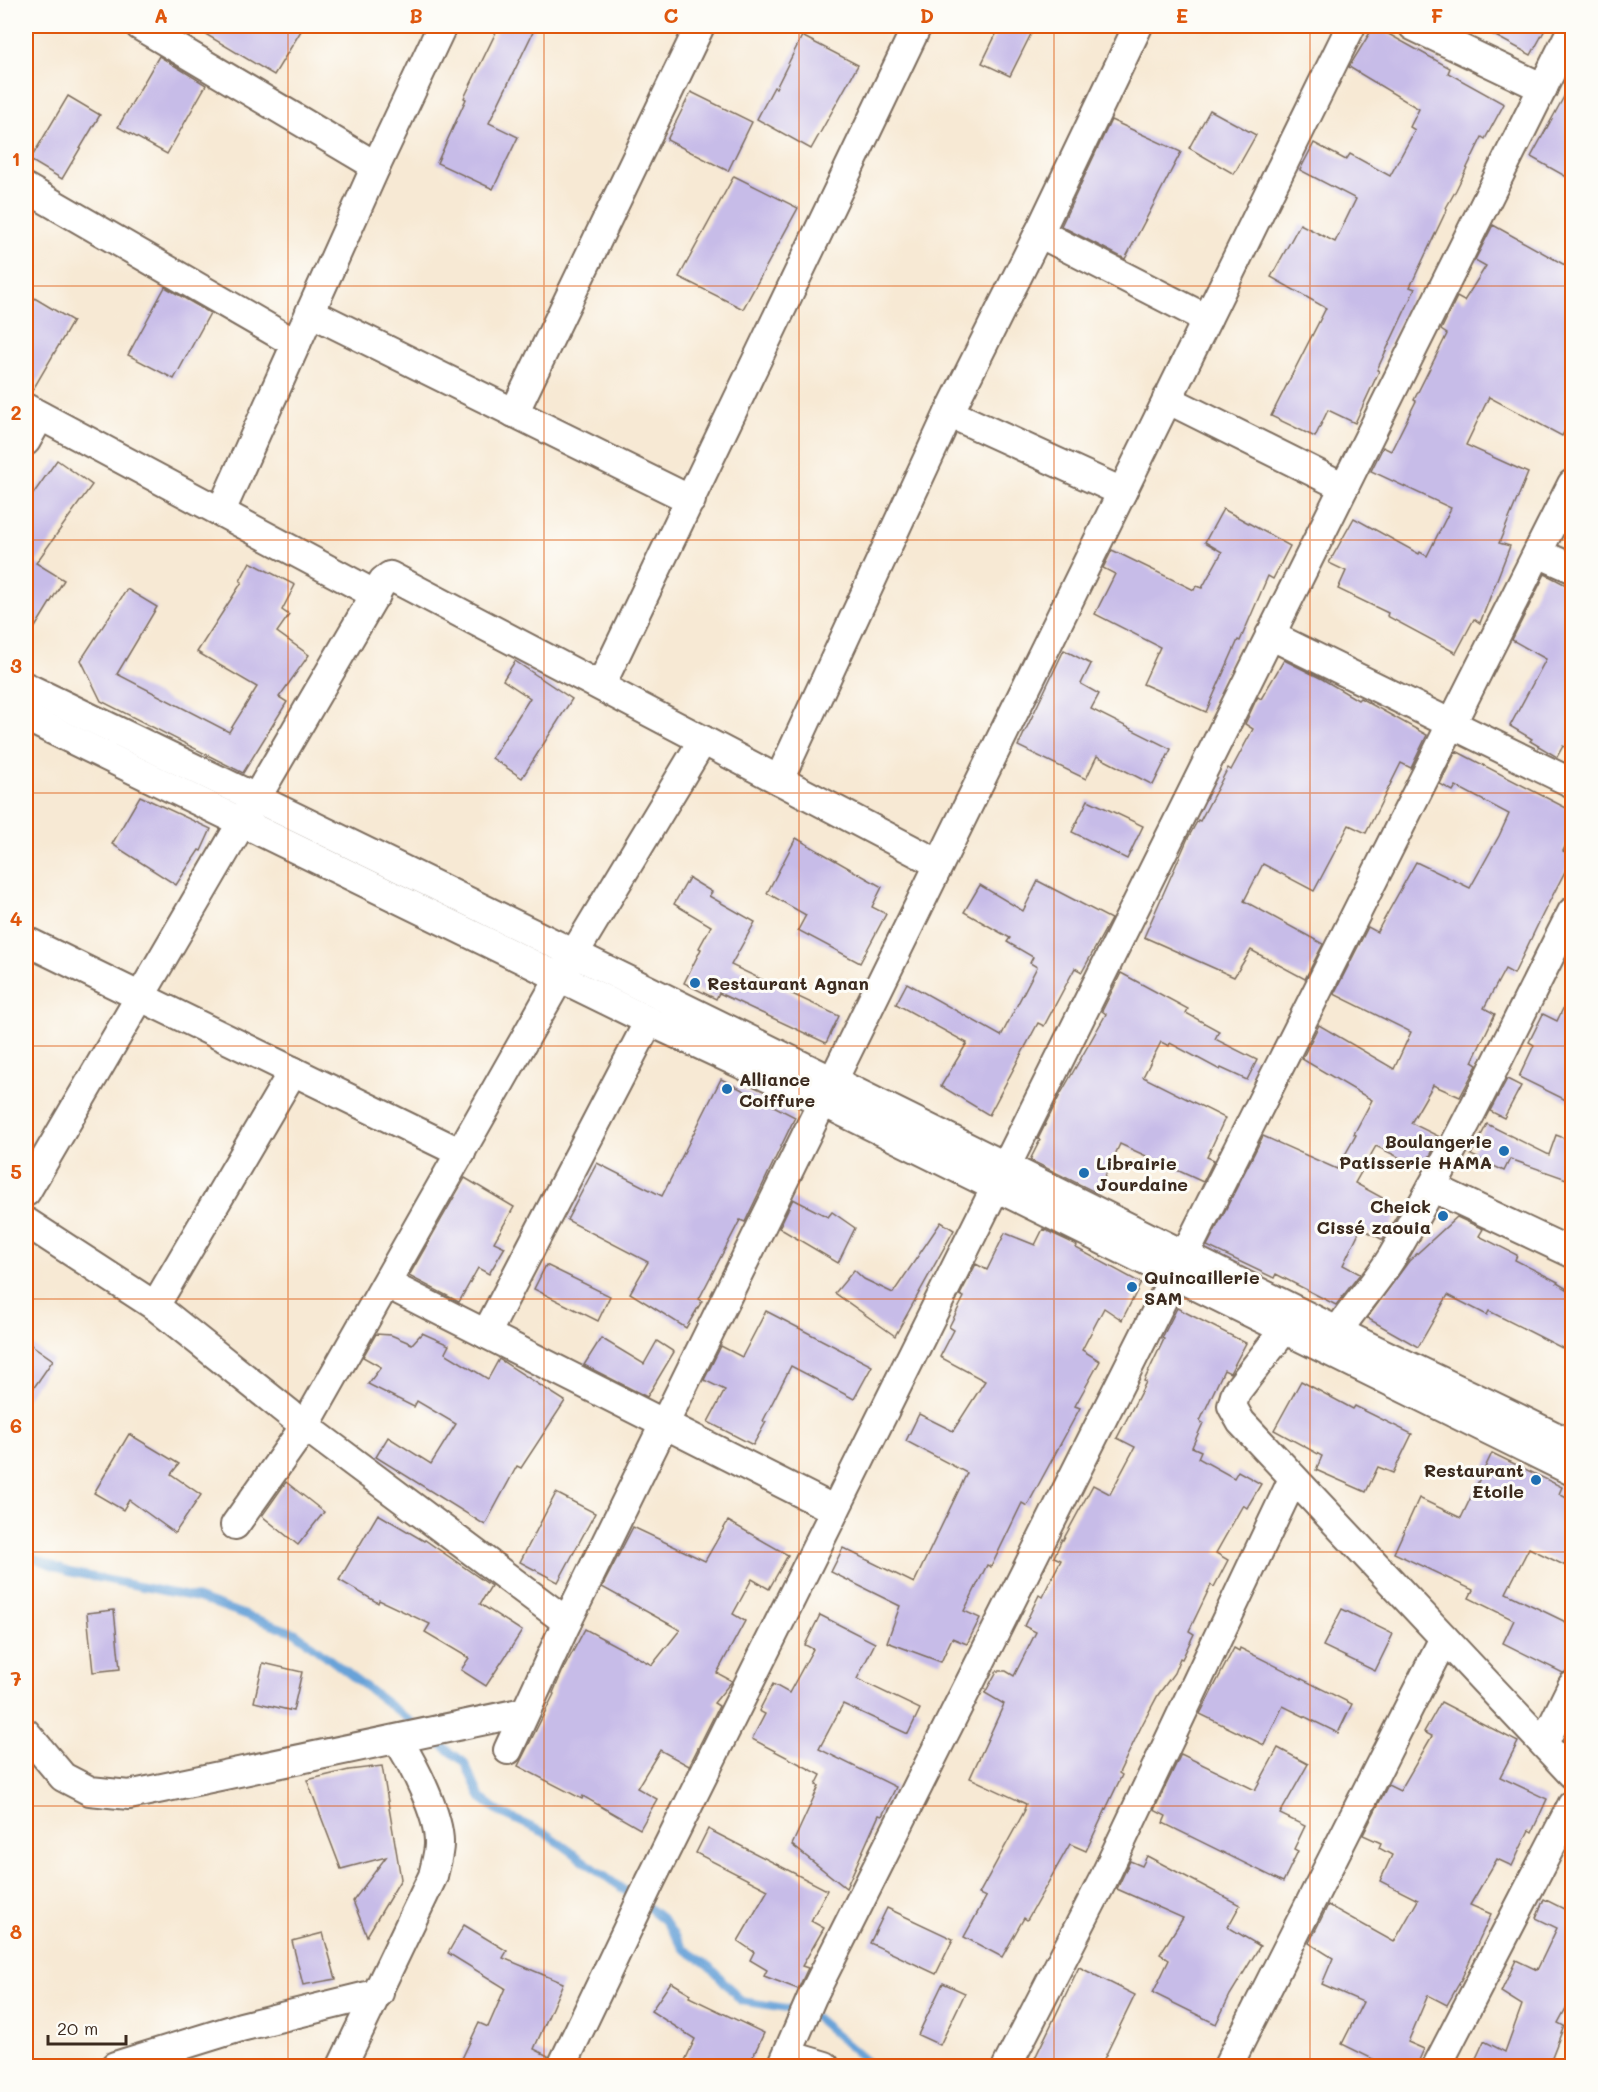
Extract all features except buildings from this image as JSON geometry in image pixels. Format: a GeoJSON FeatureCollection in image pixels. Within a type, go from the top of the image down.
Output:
{"type":"FeatureCollection","features":[{"type":"Feature","properties":{"kind":"street"},"geometry":{"type":"LineString","coordinates":[[140,26],[376,166]]}},
{"type":"Feature","properties":{"kind":"street"},"geometry":{"type":"LineString","coordinates":[[221,511],[376,166],[442,26]]}},
{"type":"Feature","properties":{"kind":"street"},"geometry":{"type":"LineString","coordinates":[[514,413],[700,26]]}},
{"type":"Feature","properties":{"kind":"street"},"geometry":{"type":"LineString","coordinates":[[601,686],[917,26]]}},
{"type":"Feature","properties":{"kind":"street"},"geometry":{"type":"LineString","coordinates":[[779,780],[949,413],[1039,233],[1138,26]]}},
{"type":"Feature","properties":{"kind":"street"},"geometry":{"type":"LineString","coordinates":[[508,1749],[567,1622],[1351,26]]}},
{"type":"Feature","properties":{"kind":"street"},"geometry":{"type":"LineString","coordinates":[[1413,26],[1543,88]]}},
{"type":"Feature","properties":{"kind":"street"},"geometry":{"type":"LineString","coordinates":[[562,2067],[650,1882],[1572,29]]}},
{"type":"Feature","properties":{"kind":"street"},"geometry":{"type":"LineString","coordinates":[[26,188],[296,344]]}},
{"type":"Feature","properties":{"kind":"street"},"geometry":{"type":"LineString","coordinates":[[1039,233],[1207,320]]}},
{"type":"Feature","properties":{"kind":"street"},"geometry":{"type":"LineString","coordinates":[[310,312],[691,500]]}},
{"type":"Feature","properties":{"kind":"street"},"geometry":{"type":"LineString","coordinates":[[1167,399],[1344,487]]}},
{"type":"Feature","properties":{"kind":"street"},"geometry":{"type":"LineString","coordinates":[[26,441],[33,412],[376,595]]}},
{"type":"Feature","properties":{"kind":"street"},"geometry":{"type":"LineString","coordinates":[[949,413],[1122,492]]}},
{"type":"Feature","properties":{"kind":"street"},"geometry":{"type":"LineString","coordinates":[[825,2067],[789,2050],[812,1997],[1572,484]]}},
{"type":"Feature","properties":{"kind":"street"},"geometry":{"type":"LineString","coordinates":[[1538,553],[1572,568]]}},
{"type":"Feature","properties":{"kind":"street"},"geometry":{"type":"LineString","coordinates":[[26,1192],[383,581],[390,576],[398,578],[939,864]]}},
{"type":"Feature","properties":{"kind":"street"},"geometry":{"type":"LineString","coordinates":[[1270,635],[1572,783]]}},
{"type":"Feature","properties":{"kind":"street"},"geometry":{"type":"LineString","coordinates":[[26,687],[575,952],[827,1092],[1331,1340],[1572,1471]]}},
{"type":"Feature","properties":{"kind":"street"},"geometry":{"type":"LineString","coordinates":[[26,717],[649,1021],[827,1092]]}},
{"type":"Feature","properties":{"kind":"street"},"geometry":{"type":"LineString","coordinates":[[235,1525],[305,1426],[560,977],[703,740]]}},
{"type":"Feature","properties":{"kind":"street"},"geometry":{"type":"LineString","coordinates":[[1331,1340],[1390,1260],[1432,1187],[1572,912]]}},
{"type":"Feature","properties":{"kind":"street"},"geometry":{"type":"LineString","coordinates":[[26,941],[461,1153]]}},
{"type":"Feature","properties":{"kind":"street"},"geometry":{"type":"LineString","coordinates":[[486,1334],[649,1021]]}},
{"type":"Feature","properties":{"kind":"street"},"geometry":{"type":"LineString","coordinates":[[155,1306],[292,1071]]}},
{"type":"Feature","properties":{"kind":"street"},"geometry":{"type":"LineString","coordinates":[[1432,1187],[1572,1253]]}},
{"type":"Feature","properties":{"kind":"street"},"geometry":{"type":"LineString","coordinates":[[26,1222],[155,1306],[305,1426],[567,1622]]}},
{"type":"Feature","properties":{"kind":"street"},"geometry":{"type":"LineString","coordinates":[[1180,1266],[1284,1330],[1331,1340],[1572,1444]]}},
{"type":"Feature","properties":{"kind":"street"},"geometry":{"type":"LineString","coordinates":[[387,1284],[835,1510]]}},
{"type":"Feature","properties":{"kind":"street"},"geometry":{"type":"LineString","coordinates":[[1284,1330],[1236,1392],[1232,1406],[1241,1422],[1572,1774]]}},
{"type":"Feature","properties":{"kind":"street"},"geometry":{"type":"LineString","coordinates":[[1007,2067],[1103,1880],[1293,1479]]}},
{"type":"Feature","properties":{"kind":"street"},"geometry":{"type":"LineString","coordinates":[[1228,2067],[1444,1638]]}},
{"type":"Feature","properties":{"kind":"street"},"geometry":{"type":"LineString","coordinates":[[1544,1743],[1572,1686]]}},
{"type":"Feature","properties":{"kind":"street"},"geometry":{"type":"LineString","coordinates":[[26,1733],[63,1777],[90,1791],[129,1795],[524,1712]]}},
{"type":"Feature","properties":{"kind":"street"},"geometry":{"type":"LineString","coordinates":[[342,2067],[433,1876],[440,1843],[432,1808],[411,1761],[409,1738]]}},
{"type":"Feature","properties":{"kind":"street"},"geometry":{"type":"LineString","coordinates":[[1437,2067],[1572,1805]]}},
{"type":"Feature","properties":{"kind":"street"},"geometry":{"type":"LineString","coordinates":[[116,2067],[241,2027],[379,1993]]}},
{"type":"Feature","properties":{"kind":"waterway"},"geometry":{"type":"LineString","coordinates":[[26,1555],[69,1572],[198,1598],[296,1633],[418,1727]]}},
{"type":"Feature","properties":{"kind":"waterway"},"geometry":{"type":"LineString","coordinates":[[432,1738],[464,1762],[481,1798],[501,1813],[547,1834],[635,1898]]}},
{"type":"Feature","properties":{"kind":"waterway"},"geometry":{"type":"LineString","coordinates":[[645,1905],[664,1920],[684,1949],[710,1966],[741,2001],[787,2008],[815,2017],[872,2066]]}},
{"type":"Feature","properties":{"kind":"place","name":"Restaurant Agnan"},"geometry":{"type":"Point","coordinates":[695,983]}},
{"type":"Feature","properties":{"kind":"place","name":"Alliance Coiffure"},"geometry":{"type":"Point","coordinates":[727,1089]}},
{"type":"Feature","properties":{"kind":"place","name":"Boulangerie Patisserie HAMA"},"geometry":{"type":"Point","coordinates":[1504,1151]}},
{"type":"Feature","properties":{"kind":"place","name":"Librairie Jourdaine"},"geometry":{"type":"Point","coordinates":[1084,1173]}},
{"type":"Feature","properties":{"kind":"place","name":"Cheick Cissé zaouia"},"geometry":{"type":"Point","coordinates":[1443,1216]}},
{"type":"Feature","properties":{"kind":"place","name":"Quincaillerie SAM"},"geometry":{"type":"Point","coordinates":[1132,1287]}},
{"type":"Feature","properties":{"kind":"place","name":"Restaurant Etoile"},"geometry":{"type":"Point","coordinates":[1536,1480]}}]}
